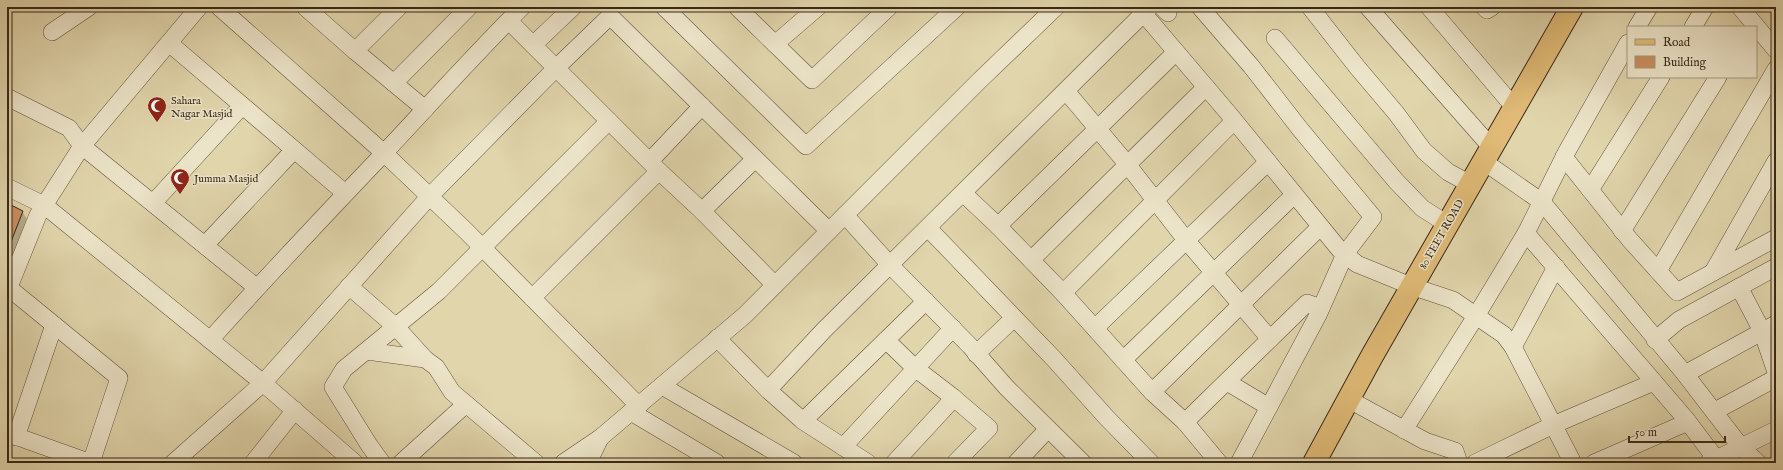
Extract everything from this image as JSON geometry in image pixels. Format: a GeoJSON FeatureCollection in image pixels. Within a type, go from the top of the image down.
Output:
{"type":"FeatureCollection","features":[{"type":"Feature","properties":{"kind":"main road","name":"80 FEET ROAD"},"geometry":{"type":"LineString","coordinates":[[1314,463],[1348,399],[1447,224],[1572,7]]}},
{"type":"Feature","properties":{"kind":"street"},"geometry":{"type":"LineString","coordinates":[[52,32],[88,7]]}},
{"type":"Feature","properties":{"kind":"street"},"geometry":{"type":"LineString","coordinates":[[54,325],[11,435],[91,463],[119,378],[54,325],[8,290],[38,215],[82,146],[199,7]]}},
{"type":"Feature","properties":{"kind":"street"},"geometry":{"type":"LineString","coordinates":[[219,7],[384,153],[482,247],[532,298],[635,409],[717,463]]}},
{"type":"Feature","properties":{"kind":"street"},"geometry":{"type":"LineString","coordinates":[[305,7],[425,109]]}},
{"type":"Feature","properties":{"kind":"street"},"geometry":{"type":"LineString","coordinates":[[394,83],[469,7]]}},
{"type":"Feature","properties":{"kind":"street"},"geometry":{"type":"LineString","coordinates":[[210,340],[256,287],[521,7]]}},
{"type":"Feature","properties":{"kind":"street"},"geometry":{"type":"LineString","coordinates":[[533,45],[573,7]]}},
{"type":"Feature","properties":{"kind":"street"},"geometry":{"type":"LineString","coordinates":[[664,7],[806,146],[957,7]]}},
{"type":"Feature","properties":{"kind":"street"},"geometry":{"type":"LineString","coordinates":[[737,7],[812,80],[883,9]]}},
{"type":"Feature","properties":{"kind":"street"},"geometry":{"type":"LineString","coordinates":[[775,44],[818,7]]}},
{"type":"Feature","properties":{"kind":"street"},"geometry":{"type":"LineString","coordinates":[[563,463],[600,438],[745,315],[980,80],[1056,7]]}},
{"type":"Feature","properties":{"kind":"street"},"geometry":{"type":"LineString","coordinates":[[1200,7],[1251,66],[1300,129],[1373,217],[1345,254],[1321,308],[1239,463]]}},
{"type":"Feature","properties":{"kind":"street"},"geometry":{"type":"LineString","coordinates":[[1310,7],[1357,67],[1396,113],[1424,151],[1448,172],[1470,184]]}},
{"type":"Feature","properties":{"kind":"street"},"geometry":{"type":"LineString","coordinates":[[1368,7],[1487,154],[1542,202],[1655,340],[1685,374],[1741,447],[1758,463]]}},
{"type":"Feature","properties":{"kind":"street"},"geometry":{"type":"LineString","coordinates":[[1429,7],[1514,107]]}},
{"type":"Feature","properties":{"kind":"street"},"geometry":{"type":"LineString","coordinates":[[1484,7],[1487,10],[1492,7]]}},
{"type":"Feature","properties":{"kind":"street"},"geometry":{"type":"LineString","coordinates":[[1638,26],[1649,7]]}},
{"type":"Feature","properties":{"kind":"street"},"geometry":{"type":"LineString","coordinates":[[1694,26],[1705,7]]}},
{"type":"Feature","properties":{"kind":"street"},"geometry":{"type":"LineString","coordinates":[[1740,7],[1751,24]]}},
{"type":"Feature","properties":{"kind":"street"},"geometry":{"type":"LineString","coordinates":[[355,51],[394,9]]}},
{"type":"Feature","properties":{"kind":"street"},"geometry":{"type":"LineString","coordinates":[[768,390],[824,330],[1066,92],[1144,9],[1176,52],[1268,162],[1320,228],[1345,254],[1357,264],[1412,286],[1453,300],[1504,335],[1513,347],[1573,463]]}},
{"type":"Feature","properties":{"kind":"street"},"geometry":{"type":"LineString","coordinates":[[173,463],[263,383],[429,197],[556,68],[610,16],[829,231]]}},
{"type":"Feature","properties":{"kind":"street"},"geometry":{"type":"LineString","coordinates":[[508,21],[702,211],[775,285]]}},
{"type":"Feature","properties":{"kind":"street"},"geometry":{"type":"LineString","coordinates":[[1757,30],[1776,50]]}},
{"type":"Feature","properties":{"kind":"street"},"geometry":{"type":"LineString","coordinates":[[1275,38],[1396,181],[1422,208],[1447,224]]}},
{"type":"Feature","properties":{"kind":"street"},"geometry":{"type":"LineString","coordinates":[[168,43],[345,193]]}},
{"type":"Feature","properties":{"kind":"street"},"geometry":{"type":"LineString","coordinates":[[1404,430],[1526,233],[1564,157],[1627,45]]}},
{"type":"Feature","properties":{"kind":"street"},"geometry":{"type":"LineString","coordinates":[[998,226],[1176,52]]}},
{"type":"Feature","properties":{"kind":"street"},"geometry":{"type":"LineString","coordinates":[[1658,271],[1776,69]]}},
{"type":"Feature","properties":{"kind":"street"},"geometry":{"type":"LineString","coordinates":[[1590,190],[1660,78]]}},
{"type":"Feature","properties":{"kind":"street"},"geometry":{"type":"LineString","coordinates":[[1622,230],[1717,78]]}},
{"type":"Feature","properties":{"kind":"street"},"geometry":{"type":"LineString","coordinates":[[1031,260],[1206,87]]}},
{"type":"Feature","properties":{"kind":"street"},"geometry":{"type":"LineString","coordinates":[[1066,92],[1127,164],[1213,273],[1242,304],[1270,339]]}},
{"type":"Feature","properties":{"kind":"street"},"geometry":{"type":"LineString","coordinates":[[7,97],[69,128],[82,146],[256,287]]}},
{"type":"Feature","properties":{"kind":"street"},"geometry":{"type":"LineString","coordinates":[[153,204],[242,106]]}},
{"type":"Feature","properties":{"kind":"street"},"geometry":{"type":"LineString","coordinates":[[532,298],[655,166],[702,106]]}},
{"type":"Feature","properties":{"kind":"street"},"geometry":{"type":"LineString","coordinates":[[382,463],[333,387],[344,369],[440,290],[609,121]]}},
{"type":"Feature","properties":{"kind":"street"},"geometry":{"type":"LineString","coordinates":[[1063,293],[1234,121]]}},
{"type":"Feature","properties":{"kind":"street"},"geometry":{"type":"LineString","coordinates":[[205,245],[294,150]]}},
{"type":"Feature","properties":{"kind":"street"},"geometry":{"type":"LineString","coordinates":[[1564,157],[1622,230],[1677,292],[1776,238]]}},
{"type":"Feature","properties":{"kind":"street"},"geometry":{"type":"LineString","coordinates":[[702,211],[755,159]]}},
{"type":"Feature","properties":{"kind":"street"},"geometry":{"type":"LineString","coordinates":[[1713,272],[1776,161]]}},
{"type":"Feature","properties":{"kind":"street"},"geometry":{"type":"LineString","coordinates":[[1095,328],[1268,162]]}},
{"type":"Feature","properties":{"kind":"street"},"geometry":{"type":"LineString","coordinates":[[7,187],[44,205],[263,383],[355,463]]}},
{"type":"Feature","properties":{"kind":"street"},"geometry":{"type":"LineString","coordinates":[[963,193],[998,226],[1063,293],[1152,392],[1185,422],[1219,463]]}},
{"type":"Feature","properties":{"kind":"street"},"geometry":{"type":"LineString","coordinates":[[1123,360],[1294,195]]}},
{"type":"Feature","properties":{"kind":"street"},"geometry":{"type":"LineString","coordinates":[[845,215],[890,265],[953,328],[1007,388],[1082,463]]}},
{"type":"Feature","properties":{"kind":"street"},"geometry":{"type":"LineString","coordinates":[[928,228],[1151,463]]}},
{"type":"Feature","properties":{"kind":"street"},"geometry":{"type":"LineString","coordinates":[[1152,392],[1320,228]]}},
{"type":"Feature","properties":{"kind":"street"},"geometry":{"type":"LineString","coordinates":[[1526,233],[1688,422],[1712,461],[1776,430]]}},
{"type":"Feature","properties":{"kind":"street"},"geometry":{"type":"LineString","coordinates":[[1655,340],[1678,320],[1776,267]]}},
{"type":"Feature","properties":{"kind":"street"},"geometry":{"type":"LineString","coordinates":[[1513,347],[1556,268]]}},
{"type":"Feature","properties":{"kind":"street"},"geometry":{"type":"LineString","coordinates":[[349,286],[396,327],[425,359],[436,367],[452,392],[536,463]]}},
{"type":"Feature","properties":{"kind":"street"},"geometry":{"type":"LineString","coordinates":[[1739,287],[1769,327],[1776,372]]}},
{"type":"Feature","properties":{"kind":"street"},"geometry":{"type":"LineString","coordinates":[[803,421],[926,301]]}},
{"type":"Feature","properties":{"kind":"street"},"geometry":{"type":"LineString","coordinates":[[1185,422],[1307,303],[1321,308]]}},
{"type":"Feature","properties":{"kind":"street"},"geometry":{"type":"LineString","coordinates":[[976,354],[1014,318]]}},
{"type":"Feature","properties":{"kind":"street"},"geometry":{"type":"LineString","coordinates":[[1685,374],[1769,327]]}},
{"type":"Feature","properties":{"kind":"street"},"geometry":{"type":"LineString","coordinates":[[843,447],[953,328]]}},
{"type":"Feature","properties":{"kind":"street"},"geometry":{"type":"LineString","coordinates":[[717,338],[768,390],[803,421],[868,463]]}},
{"type":"Feature","properties":{"kind":"street"},"geometry":{"type":"LineString","coordinates":[[886,340],[916,368],[989,428],[955,463]]}},
{"type":"Feature","properties":{"kind":"street"},"geometry":{"type":"LineString","coordinates":[[367,351],[425,359]]}},
{"type":"Feature","properties":{"kind":"street"},"geometry":{"type":"LineString","coordinates":[[1714,412],[1776,378]]}},
{"type":"Feature","properties":{"kind":"street"},"geometry":{"type":"LineString","coordinates":[[1226,382],[1269,407]]}},
{"type":"Feature","properties":{"kind":"street"},"geometry":{"type":"LineString","coordinates":[[1475,463],[1553,425],[1654,382]]}},
{"type":"Feature","properties":{"kind":"street"},"geometry":{"type":"LineString","coordinates":[[662,386],[794,463]]}},
{"type":"Feature","properties":{"kind":"street"},"geometry":{"type":"LineString","coordinates":[[894,463],[954,398]]}},
{"type":"Feature","properties":{"kind":"street"},"geometry":{"type":"LineString","coordinates":[[1348,399],[1425,442],[1454,451],[1459,463]]}},
{"type":"Feature","properties":{"kind":"street"},"geometry":{"type":"LineString","coordinates":[[400,463],[466,404]]}},
{"type":"Feature","properties":{"kind":"street"},"geometry":{"type":"LineString","coordinates":[[253,463],[295,410]]}},
{"type":"Feature","properties":{"kind":"street"},"geometry":{"type":"LineString","coordinates":[[1594,463],[1688,422]]}},
{"type":"Feature","properties":{"kind":"street"},"geometry":{"type":"LineString","coordinates":[[1016,463],[1048,429]]}},
{"type":"Feature","properties":{"kind":"street"},"geometry":{"type":"LineString","coordinates":[[588,463],[600,438]]}},
{"type":"Feature","properties":{"kind":"building"},"geometry":{"type":"Polygon","coordinates":[[[7,203],[23,211],[7,252],[7,203]]]}},
{"type":"Feature","properties":{"kind":"place","name":"Sahara Nagar Masjid"},"geometry":{"type":"Point","coordinates":[157,123]}},
{"type":"Feature","properties":{"kind":"place","name":"Jumma Masjid"},"geometry":{"type":"Point","coordinates":[180,195]}}]}
